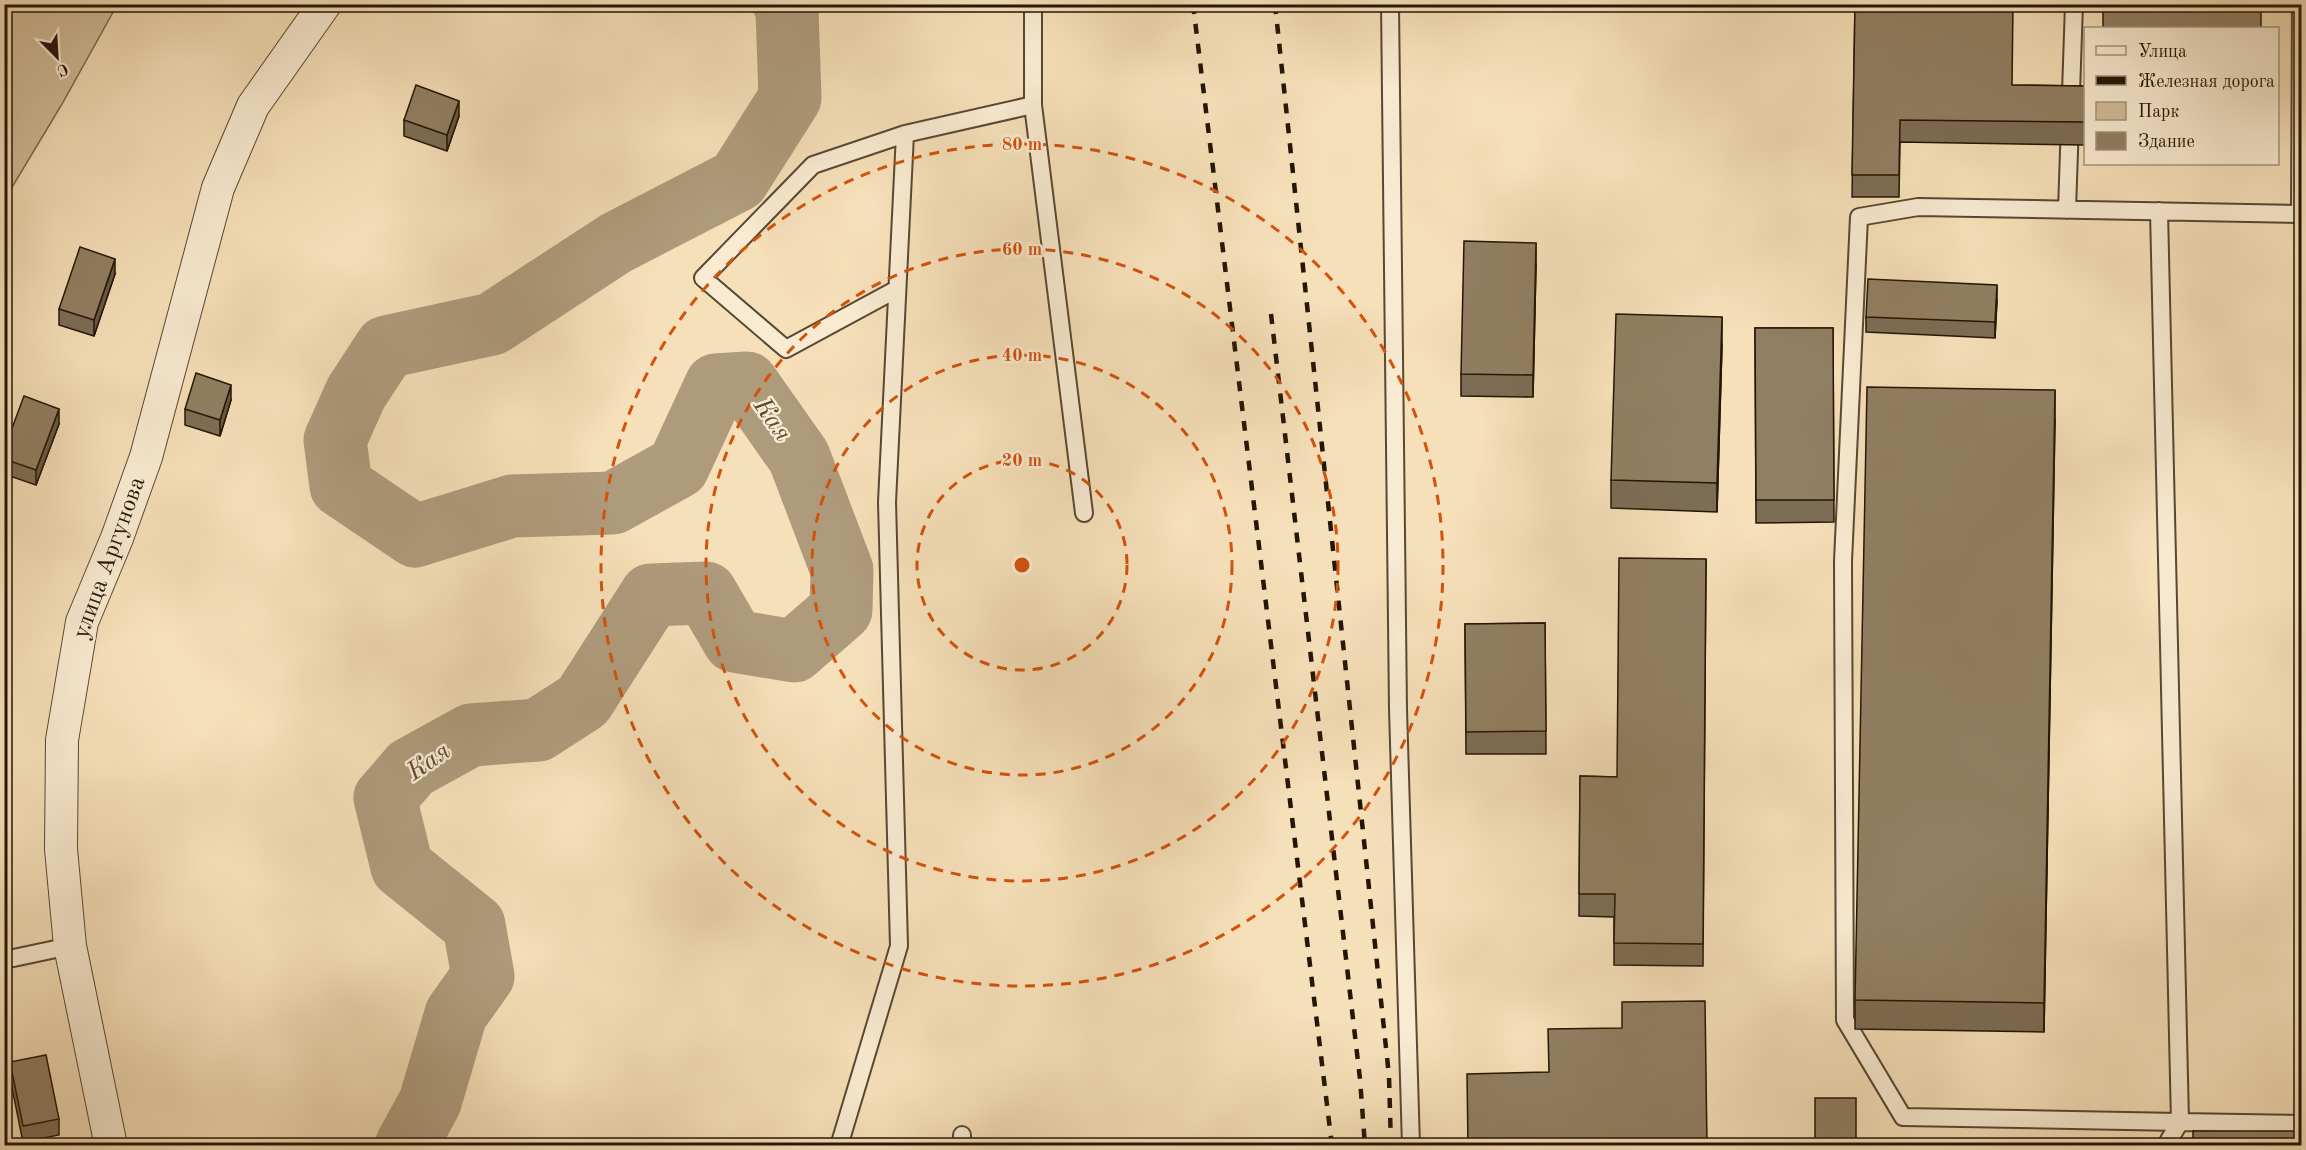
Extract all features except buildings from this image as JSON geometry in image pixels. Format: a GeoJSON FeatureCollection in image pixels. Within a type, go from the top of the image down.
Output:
{"type":"FeatureCollection","features":[{"type":"Feature","properties":{"kind":"street","name":"улица Аргунова"},"geometry":{"type":"LineString","coordinates":[[111,1146],[70,946],[61,849],[62,740],[82,622],[117,538],[146,457],[218,188],[253,106],[326,4]]}},
{"type":"Feature","properties":{"kind":"lane"},"geometry":{"type":"LineString","coordinates":[[1033,4],[1033,105],[1084,513]]}},
{"type":"Feature","properties":{"kind":"lane"},"geometry":{"type":"LineString","coordinates":[[1390,4],[1398,709],[1411,1146]]}},
{"type":"Feature","properties":{"kind":"lane"},"geometry":{"type":"LineString","coordinates":[[2067,210],[2074,4]]}},
{"type":"Feature","properties":{"kind":"lane"},"geometry":{"type":"LineString","coordinates":[[2301,4],[2301,214],[1918,207],[1859,217],[1843,561],[1845,1020],[1903,1117],[2301,1124]]}},
{"type":"Feature","properties":{"kind":"lane"},"geometry":{"type":"LineString","coordinates":[[897,289],[786,349],[704,278],[813,165],[905,134],[1033,105]]}},
{"type":"Feature","properties":{"kind":"lane"},"geometry":{"type":"LineString","coordinates":[[839,1146],[899,946],[887,502],[905,134]]}},
{"type":"Feature","properties":{"kind":"lane"},"geometry":{"type":"LineString","coordinates":[[2159,211],[2180,1122],[2169,1140],[2169,1146]]}},
{"type":"Feature","properties":{"kind":"lane"},"geometry":{"type":"LineString","coordinates":[[4,960],[70,946]]}},
{"type":"Feature","properties":{"kind":"green space"},"geometry":{"type":"Polygon","coordinates":[[[5,4],[117,5],[62,104],[5,199],[5,4]]]}},
{"type":"Feature","properties":{"kind":"waterway","name":"Кая"},"geometry":{"type":"LineString","coordinates":[[406,1146],[430,1102],[456,1014],[483,976],[474,925],[402,867],[385,798],[411,768],[471,735],[538,730],[583,701],[651,595],[706,593],[734,641],[794,651],[841,610],[842,570],[799,457],[747,383],[716,385],[678,467],[613,503],[512,506],[415,536],[341,486],[335,440],[356,393],[386,347],[492,324],[616,243],[738,180],[790,98],[787,10],[784,4]]}},
{"type":"Feature","properties":{"kind":"railway"},"geometry":{"type":"LineString","coordinates":[[1193,4],[1332,1146]]}},
{"type":"Feature","properties":{"kind":"railway"},"geometry":{"type":"LineString","coordinates":[[1275,4],[1389,1076],[1391,1146]]}},
{"type":"Feature","properties":{"kind":"railway"},"geometry":{"type":"LineString","coordinates":[[1271,314],[1360,1079],[1365,1146]]}}]}
